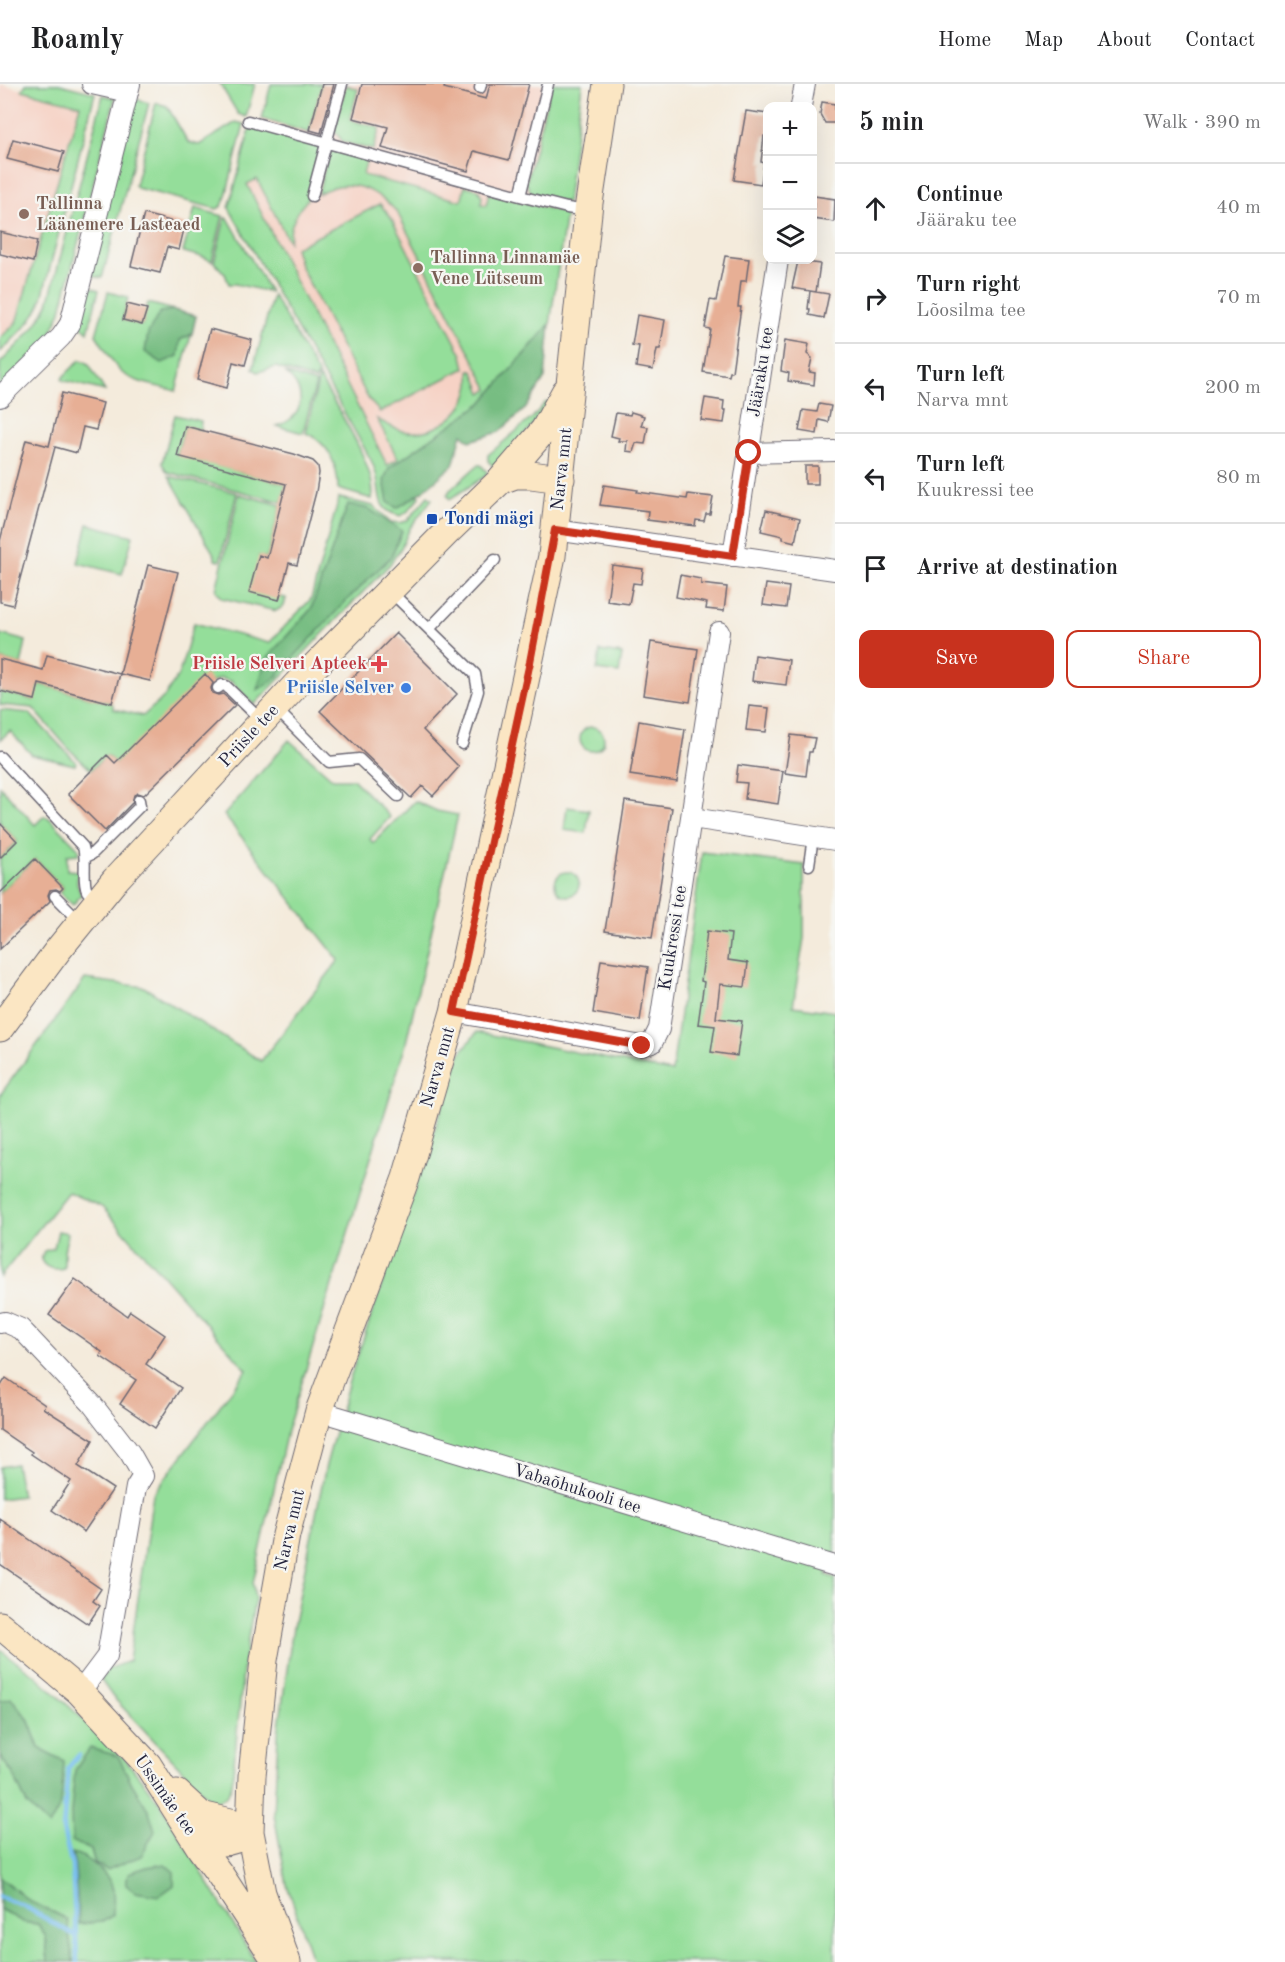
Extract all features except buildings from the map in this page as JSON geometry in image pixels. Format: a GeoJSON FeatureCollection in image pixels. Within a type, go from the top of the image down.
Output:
{"type":"FeatureCollection","features":[{"type":"Feature","properties":{"kind":"main road"},"geometry":{"type":"LineString","coordinates":[[588,207],[598,84]]}},
{"type":"Feature","properties":{"kind":"main road","name":"Narva mnt"},"geometry":{"type":"LineString","coordinates":[[287,1962],[262,1893],[250,1832],[252,1776],[264,1660],[286,1535],[319,1412],[406,1178],[454,1012],[527,674],[555,530],[588,207],[607,84]]}},
{"type":"Feature","properties":{"kind":"main road","name":"Priisle tee"},"geometry":{"type":"LineString","coordinates":[[0,1028],[115,880],[268,715],[501,480],[544,430],[570,383]]}},
{"type":"Feature","properties":{"kind":"main road"},"geometry":{"type":"LineString","coordinates":[[501,480],[515,475],[561,473],[555,460],[545,456],[520,458]]}},
{"type":"Feature","properties":{"kind":"main road","name":"Ussimäe tee"},"geometry":{"type":"LineString","coordinates":[[0,1625],[80,1692],[148,1765],[201,1849],[278,1962]]}},
{"type":"Feature","properties":{"kind":"main road"},"geometry":{"type":"LineString","coordinates":[[148,1765],[201,1815],[240,1824],[250,1832],[232,1842],[213,1841],[201,1835],[184,1820]]}},
{"type":"Feature","properties":{"kind":"main road"},"geometry":{"type":"LineString","coordinates":[[218,1820],[230,1816],[241,1807],[252,1776]]}},
{"type":"Feature","properties":{"kind":"street"},"geometry":{"type":"LineString","coordinates":[[0,397],[61,337],[70,324],[129,88],[92,84]]}},
{"type":"Feature","properties":{"kind":"street"},"geometry":{"type":"LineString","coordinates":[[802,102],[805,84]]}},
{"type":"Feature","properties":{"kind":"street","name":"Jääraku tee"},"geometry":{"type":"LineString","coordinates":[[733,556],[777,264]]}},
{"type":"Feature","properties":{"kind":"street"},"geometry":{"type":"LineString","coordinates":[[749,453],[835,451]]}},
{"type":"Feature","properties":{"kind":"street"},"geometry":{"type":"LineString","coordinates":[[555,530],[835,570]]}},
{"type":"Feature","properties":{"kind":"street","name":"Kuukressi tee"},"geometry":{"type":"LineString","coordinates":[[454,1012],[642,1046],[652,1043],[660,1029],[719,632]]}},
{"type":"Feature","properties":{"kind":"street"},"geometry":{"type":"LineString","coordinates":[[692,818],[835,840]]}},
{"type":"Feature","properties":{"kind":"street"},"geometry":{"type":"LineString","coordinates":[[0,1323],[5,1322],[21,1329],[92,1404],[130,1454],[143,1476],[136,1487],[107,1656],[80,1692]]}},
{"type":"Feature","properties":{"kind":"street","name":"Vabaõhukooli tee"},"geometry":{"type":"LineString","coordinates":[[319,1412],[835,1566]]}},
{"type":"Feature","properties":{"kind":"lane"},"geometry":{"type":"LineString","coordinates":[[312,196],[342,84]]}},
{"type":"Feature","properties":{"kind":"lane"},"geometry":{"type":"LineString","coordinates":[[520,196],[548,84]]}},
{"type":"Feature","properties":{"kind":"lane"},"geometry":{"type":"LineString","coordinates":[[249,121],[567,208],[588,207]]}},
{"type":"Feature","properties":{"kind":"lane"},"geometry":{"type":"LineString","coordinates":[[430,628],[495,560]]}},
{"type":"Feature","properties":{"kind":"lane"},"geometry":{"type":"LineString","coordinates":[[390,590],[475,674],[478,691],[462,744]]}},
{"type":"Feature","properties":{"kind":"lane"},"geometry":{"type":"LineString","coordinates":[[218,687],[226,686],[329,762],[365,759],[398,796]]}},
{"type":"Feature","properties":{"kind":"lane"},"geometry":{"type":"LineString","coordinates":[[0,757],[83,847],[86,857],[84,881],[87,890],[98,901]]}},
{"type":"Feature","properties":{"kind":"lane"},"geometry":{"type":"LineString","coordinates":[[86,857],[92,854],[140,806],[139,800]]}},
{"type":"Feature","properties":{"kind":"lane"},"geometry":{"type":"LineString","coordinates":[[810,865],[813,837]]}},
{"type":"Feature","properties":{"kind":"lane"},"geometry":{"type":"LineString","coordinates":[[55,896],[81,922]]}},
{"type":"Feature","properties":{"kind":"shaded area","name":"Tallinna Läänemere Lasteaed"},"geometry":{"type":"Polygon","coordinates":[[[0,84],[80,105],[16,323],[0,338],[0,84]]]}},
{"type":"Feature","properties":{"kind":"shaded area","name":"Tallinna Linnamäe Vene Lütseum"},"geometry":{"type":"Polygon","coordinates":[[[271,84],[582,84],[550,324],[482,403],[389,468],[379,465],[241,196],[271,84]]]}},
{"type":"Feature","properties":{"kind":"green space"},"geometry":{"type":"Polygon","coordinates":[[[26,84],[59,84],[95,93],[41,302],[28,323],[0,352],[0,338],[16,323],[80,105],[22,90],[26,84]]]}},
{"type":"Feature","properties":{"kind":"green space"},"geometry":{"type":"Polygon","coordinates":[[[220,84],[255,84],[246,117],[238,114],[220,84]]]}},
{"type":"Feature","properties":{"kind":"green space"},"geometry":{"type":"Polygon","coordinates":[[[271,84],[322,84],[309,133],[262,119],[271,84]]]}},
{"type":"Feature","properties":{"kind":"green space"},"geometry":{"type":"Polygon","coordinates":[[[551,84],[582,84],[567,203],[532,194],[526,183],[551,84]]]}},
{"type":"Feature","properties":{"kind":"green space"},"geometry":{"type":"Polygon","coordinates":[[[346,85],[358,89],[350,120],[380,128],[373,150],[343,142],[334,130],[346,85]]]}},
{"type":"Feature","properties":{"kind":"green space"},"geometry":{"type":"Polygon","coordinates":[[[103,95],[115,98],[60,314],[46,342],[0,389],[0,363],[33,328],[48,304],[103,95]]]}},
{"type":"Feature","properties":{"kind":"green space"},"geometry":{"type":"Polygon","coordinates":[[[135,99],[149,103],[102,278],[93,276],[90,270],[135,99]]]}},
{"type":"Feature","properties":{"kind":"green space"},"geometry":{"type":"Polygon","coordinates":[[[156,103],[167,106],[188,142],[199,145],[236,122],[244,124],[222,206],[217,209],[137,188],[135,185],[156,103]]]}},
{"type":"Feature","properties":{"kind":"green space"},"geometry":{"type":"Polygon","coordinates":[[[251,125],[322,144],[307,200],[298,211],[291,227],[289,242],[257,179],[247,184],[387,465],[398,459],[377,419],[400,430],[414,432],[435,428],[453,416],[466,399],[470,384],[470,370],[474,372],[482,393],[489,390],[397,212],[380,197],[360,187],[340,186],[318,194],[330,147],[367,157],[363,175],[461,201],[465,186],[478,189],[482,197],[481,204],[486,205],[489,193],[566,213],[550,324],[482,403],[389,468],[397,508],[419,494],[420,497],[401,516],[387,510],[383,505],[371,460],[229,208],[251,125]]]}},
{"type":"Feature","properties":{"kind":"green space"},"geometry":{"type":"Polygon","coordinates":[[[380,204],[391,218],[462,355],[465,368],[380,412],[369,400],[300,265],[295,248],[380,204]]]}},
{"type":"Feature","properties":{"kind":"green space"},"geometry":{"type":"Polygon","coordinates":[[[195,208],[223,216],[212,261],[183,252],[195,208]]]}},
{"type":"Feature","properties":{"kind":"green space"},"geometry":{"type":"Polygon","coordinates":[[[225,218],[228,218],[270,292],[229,284],[225,274],[214,262],[225,218]]]}},
{"type":"Feature","properties":{"kind":"green space"},"geometry":{"type":"Polygon","coordinates":[[[90,287],[99,290],[88,332],[79,324],[83,290],[90,287]]]}},
{"type":"Feature","properties":{"kind":"green space"},"geometry":{"type":"Polygon","coordinates":[[[108,292],[128,297],[123,320],[142,325],[148,303],[196,316],[176,391],[127,376],[114,364],[96,335],[108,292]]]}},
{"type":"Feature","properties":{"kind":"green space"},"geometry":{"type":"Polygon","coordinates":[[[273,295],[318,374],[316,380],[276,367],[258,372],[253,369],[273,295]]]}},
{"type":"Feature","properties":{"kind":"green space"},"geometry":{"type":"Polygon","coordinates":[[[173,310],[196,316],[192,334],[180,340],[178,356],[162,363],[145,352],[148,333],[160,312],[173,310]]]}},
{"type":"Feature","properties":{"kind":"green space"},"geometry":{"type":"Polygon","coordinates":[[[550,324],[545,378],[526,408],[499,432],[470,441],[462,434],[453,465],[422,492],[397,508],[388,503],[384,480],[389,468],[482,403],[550,324]]]}},
{"type":"Feature","properties":{"kind":"green space"},"geometry":{"type":"Polygon","coordinates":[[[80,360],[88,363],[105,391],[62,380],[80,360]]]}},
{"type":"Feature","properties":{"kind":"green space"},"geometry":{"type":"Polygon","coordinates":[[[285,373],[316,383],[303,433],[277,426],[293,416],[300,402],[297,387],[285,373]]]}},
{"type":"Feature","properties":{"kind":"green space"},"geometry":{"type":"Polygon","coordinates":[[[319,377],[354,437],[369,471],[372,499],[338,489],[338,480],[331,456],[321,442],[306,433],[319,377]]]}},
{"type":"Feature","properties":{"kind":"green space"},"geometry":{"type":"Polygon","coordinates":[[[551,401],[497,470],[488,461],[488,455],[533,417],[545,403],[551,401]]]}},
{"type":"Feature","properties":{"kind":"green space"},"geometry":{"type":"Polygon","coordinates":[[[175,415],[201,421],[200,430],[185,426],[177,455],[286,484],[282,502],[167,472],[162,463],[175,415]]]}},
{"type":"Feature","properties":{"kind":"green space"},"geometry":{"type":"Polygon","coordinates":[[[478,465],[481,465],[487,475],[450,499],[447,495],[450,490],[478,465]]]}},
{"type":"Feature","properties":{"kind":"green space"},"geometry":{"type":"Polygon","coordinates":[[[169,476],[237,493],[220,561],[215,560],[215,556],[169,476]]]}},
{"type":"Feature","properties":{"kind":"green space"},"geometry":{"type":"Polygon","coordinates":[[[239,494],[281,505],[267,558],[259,556],[280,597],[286,598],[284,606],[276,611],[222,598],[216,590],[239,494]]]}},
{"type":"Feature","properties":{"kind":"green space"},"geometry":{"type":"Polygon","coordinates":[[[428,496],[432,499],[410,528],[401,548],[390,564],[254,705],[232,682],[221,678],[212,682],[115,763],[107,755],[91,770],[33,708],[0,705],[0,691],[34,700],[39,684],[112,703],[114,709],[143,716],[165,696],[179,674],[194,623],[269,643],[311,599],[339,498],[373,506],[391,522],[399,523],[407,521],[428,496]]]}},
{"type":"Feature","properties":{"kind":"green space"},"geometry":{"type":"Polygon","coordinates":[[[348,504],[369,509],[402,531],[391,557],[346,601],[271,682],[257,690],[266,659],[311,609],[348,504]]]}},
{"type":"Feature","properties":{"kind":"green space"},"geometry":{"type":"Polygon","coordinates":[[[88,524],[133,536],[122,574],[78,563],[88,524]]]}},
{"type":"Feature","properties":{"kind":"green space"},"geometry":{"type":"Polygon","coordinates":[[[0,634],[26,641],[21,665],[0,659],[0,634]]]}},
{"type":"Feature","properties":{"kind":"green space"},"geometry":{"type":"Polygon","coordinates":[[[600,651],[622,654],[619,673],[597,670],[600,651]]]}},
{"type":"Feature","properties":{"kind":"green space"},"geometry":{"type":"Polygon","coordinates":[[[0,710],[29,713],[76,762],[75,765],[32,755],[10,731],[0,740],[0,710]]]}},
{"type":"Feature","properties":{"kind":"green space"},"geometry":{"type":"Polygon","coordinates":[[[587,727],[597,727],[604,734],[604,744],[597,751],[587,751],[580,744],[580,734],[587,727]]]}},
{"type":"Feature","properties":{"kind":"green space"},"geometry":{"type":"Polygon","coordinates":[[[289,740],[333,779],[353,779],[390,817],[370,839],[373,843],[415,801],[437,811],[458,815],[405,1047],[287,1431],[253,1583],[255,1599],[244,1661],[232,1784],[227,1796],[218,1801],[209,1798],[199,1788],[112,1696],[101,1680],[108,1669],[129,1661],[153,1494],[247,1370],[102,1207],[68,1192],[0,1277],[0,1095],[85,979],[144,987],[261,1061],[339,960],[224,815],[289,740]]]}},
{"type":"Feature","properties":{"kind":"green space"},"geometry":{"type":"Polygon","coordinates":[[[0,786],[35,825],[44,816],[49,818],[79,849],[79,854],[67,855],[67,870],[78,871],[77,884],[81,895],[73,905],[59,892],[63,888],[35,859],[0,893],[0,858],[17,841],[0,823],[0,786]]]}},
{"type":"Feature","properties":{"kind":"green space"},"geometry":{"type":"Polygon","coordinates":[[[567,807],[589,810],[586,833],[564,830],[567,807]]]}},
{"type":"Feature","properties":{"kind":"green space"},"geometry":{"type":"Polygon","coordinates":[[[702,852],[804,865],[804,938],[793,1006],[835,1012],[835,1555],[831,1554],[826,1575],[835,1578],[835,1962],[313,1962],[287,1885],[274,1814],[278,1734],[293,1627],[326,1465],[349,1381],[461,1052],[477,1032],[672,1072],[702,852]]]}},
{"type":"Feature","properties":{"kind":"green space"},"geometry":{"type":"Polygon","coordinates":[[[562,872],[572,872],[579,879],[579,889],[572,896],[562,896],[555,889],[555,879],[562,872]]]}},
{"type":"Feature","properties":{"kind":"green space"},"geometry":{"type":"Polygon","coordinates":[[[58,1231],[68,1233],[64,1251],[64,1268],[54,1269],[47,1267],[41,1259],[44,1251],[54,1248],[58,1231]]]}},
{"type":"Feature","properties":{"kind":"green space"},"geometry":{"type":"Polygon","coordinates":[[[16,1464],[22,1496],[0,1499],[0,1467],[16,1464]]]}},
{"type":"Feature","properties":{"kind":"green space"},"geometry":{"type":"Polygon","coordinates":[[[0,1650],[36,1676],[121,1754],[160,1803],[256,1962],[73,1962],[67,1920],[32,1902],[0,1878],[0,1757],[12,1772],[27,1804],[39,1748],[28,1719],[11,1699],[0,1701],[0,1650]],[[118,1756],[91,1850],[95,1863],[107,1870],[116,1866],[132,1784],[118,1756]],[[72,1854],[79,1923],[102,1922],[72,1854]]]}},
{"type":"Feature","properties":{"kind":"green space"},"geometry":{"type":"Polygon","coordinates":[[[11,1698],[28,1719],[39,1748],[64,1761],[61,1804],[49,1826],[27,1804],[12,1772],[0,1757],[0,1701],[11,1698]]]}},
{"type":"Feature","properties":{"kind":"green space"},"geometry":{"type":"Polygon","coordinates":[[[90,1748],[118,1756],[149,1811],[155,1831],[141,1856],[107,1870],[95,1863],[91,1850],[72,1841],[71,1813],[75,1770],[90,1748]]]}},
{"type":"Feature","properties":{"kind":"green space"},"geometry":{"type":"Polygon","coordinates":[[[72,1853],[85,1858],[97,1867],[111,1884],[113,1915],[102,1922],[79,1924],[72,1853]]]}},
{"type":"Feature","properties":{"kind":"green space"},"geometry":{"type":"Polygon","coordinates":[[[165,1864],[174,1872],[174,1885],[159,1896],[135,1892],[126,1885],[128,1873],[165,1864]]]}},
{"type":"Feature","properties":{"kind":"green space"},"geometry":{"type":"Polygon","coordinates":[[[0,1878],[32,1902],[67,1920],[73,1962],[48,1962],[46,1937],[38,1924],[23,1922],[0,1909],[0,1878]]]}},
{"type":"Feature","properties":{"kind":"green space"},"geometry":{"type":"Polygon","coordinates":[[[0,1909],[23,1922],[38,1924],[46,1937],[48,1962],[0,1962],[0,1909]]]}},
{"type":"Feature","properties":{"kind":"waterway"},"geometry":{"type":"LineString","coordinates":[[76,1936],[72,1866],[63,1830],[68,1768],[79,1755]]}},
{"type":"Feature","properties":{"kind":"waterway"},"geometry":{"type":"LineString","coordinates":[[0,1897],[24,1906],[76,1936],[77,1962]]}},
{"type":"Feature","properties":{"kind":"place","name":"Tallinna Läänemere Lasteaed"},"geometry":{"type":"Point","coordinates":[24,214]}},
{"type":"Feature","properties":{"kind":"place","name":"Tallinna Linnamäe Vene Lütseum"},"geometry":{"type":"Point","coordinates":[418,268]}},
{"type":"Feature","properties":{"kind":"place","name":"Tondi mägi"},"geometry":{"type":"Point","coordinates":[432,519]}},
{"type":"Feature","properties":{"kind":"place","name":"Priisle Selveri Apteek"},"geometry":{"type":"Point","coordinates":[379,664]}},
{"type":"Feature","properties":{"kind":"place","name":"Priisle Selver"},"geometry":{"type":"Point","coordinates":[406,688]}},
{"type":"Feature","properties":{"kind":"route"},"geometry":{"type":"LineString","coordinates":[[642,1046],[454,1012],[530,662],[552,556],[555,530],[733,556],[749,453]]}}]}
